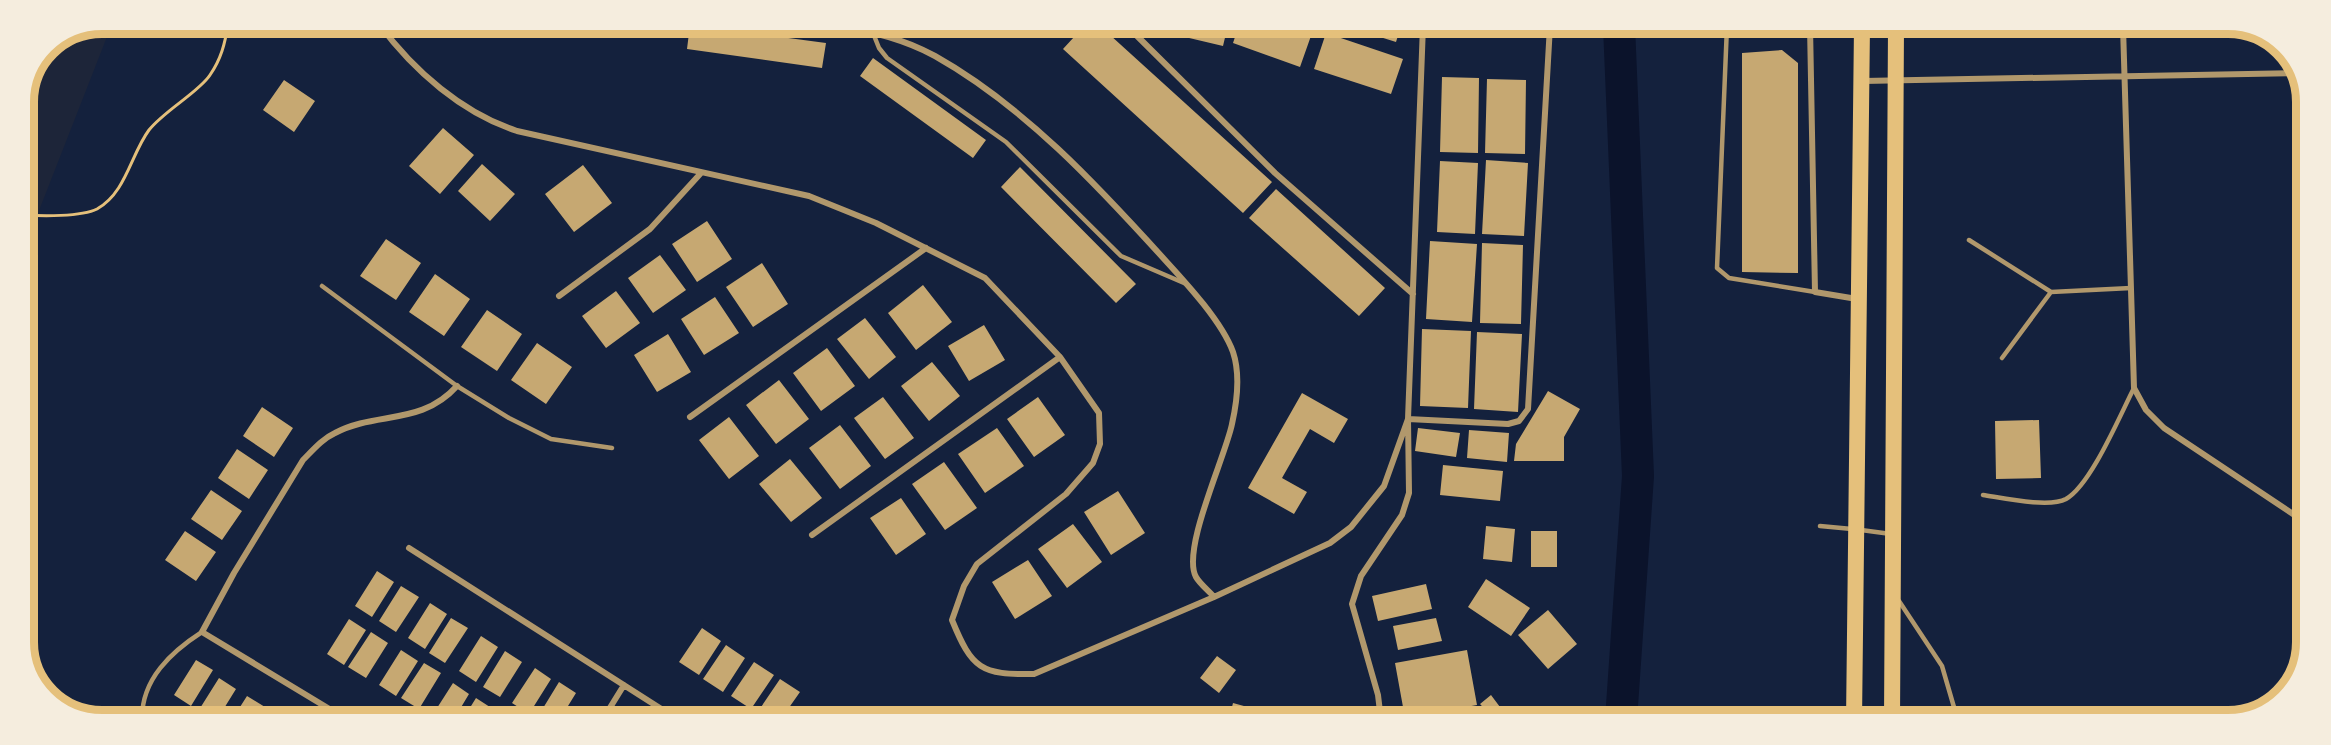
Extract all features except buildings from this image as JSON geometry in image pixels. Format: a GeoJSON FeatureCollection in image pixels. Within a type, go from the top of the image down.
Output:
{"type":"FeatureCollection","features":[{"type":"Feature","properties":{"kind":"highway"},"geometry":{"type":"LineString","coordinates":[[1854,710],[1863,34]]}},
{"type":"Feature","properties":{"kind":"highway"},"geometry":{"type":"LineString","coordinates":[[1892,710],[1896,34]]}},
{"type":"Feature","properties":{"kind":"street"},"geometry":{"type":"LineString","coordinates":[[388,34],[435,83],[466,107],[492,123],[809,196],[876,223],[985,278],[1060,357],[1099,412],[1100,444],[1093,463],[1066,494],[977,564],[964,586],[952,620],[965,652],[983,667],[1002,674],[1034,674],[1214,597],[1330,543],[1351,527],[1384,486],[1408,419]]}},
{"type":"Feature","properties":{"kind":"street"},"geometry":{"type":"LineString","coordinates":[[879,34],[936,57],[995,97],[1051,143],[1137,229],[1186,284],[1210,314],[1233,351],[1237,381],[1232,425],[1208,496],[1192,559],[1195,576],[1214,597]]}},
{"type":"Feature","properties":{"kind":"street"},"geometry":{"type":"LineString","coordinates":[[1135,34],[1275,173],[1413,294]]}},
{"type":"Feature","properties":{"kind":"street"},"geometry":{"type":"LineString","coordinates":[[1380,710],[1378,695],[1352,604],[1361,576],[1402,515],[1409,493],[1408,419],[1424,34]]}},
{"type":"Feature","properties":{"kind":"street"},"geometry":{"type":"LineString","coordinates":[[1408,419],[1508,424],[1519,421],[1528,409],[1550,34]]}},
{"type":"Feature","properties":{"kind":"street"},"geometry":{"type":"LineString","coordinates":[[1810,34],[1815,292],[1859,299]]}},
{"type":"Feature","properties":{"kind":"street"},"geometry":{"type":"LineString","coordinates":[[2123,34],[2134,388],[2146,410],[2164,428],[2296,516]]}},
{"type":"Feature","properties":{"kind":"street"},"geometry":{"type":"LineString","coordinates":[[1862,81],[2290,73]]}},
{"type":"Feature","properties":{"kind":"street"},"geometry":{"type":"LineString","coordinates":[[559,296],[650,229],[702,173]]}},
{"type":"Feature","properties":{"kind":"street"},"geometry":{"type":"LineString","coordinates":[[690,417],[926,248]]}},
{"type":"Feature","properties":{"kind":"street"},"geometry":{"type":"LineString","coordinates":[[812,535],[1060,357]]}},
{"type":"Feature","properties":{"kind":"street"},"geometry":{"type":"LineString","coordinates":[[331,710],[202,632],[234,573],[303,460],[314,448],[348,427],[427,409],[440,402],[457,386]]}},
{"type":"Feature","properties":{"kind":"street"},"geometry":{"type":"LineString","coordinates":[[410,548],[663,710]]}},
{"type":"Feature","properties":{"kind":"street"},"geometry":{"type":"LineString","coordinates":[[609,710],[624,686]]}},
{"type":"Feature","properties":{"kind":"lane"},"geometry":{"type":"LineString","coordinates":[[873,34],[879,48],[887,58],[1006,142],[1121,256],[1186,284]]}},
{"type":"Feature","properties":{"kind":"lane"},"geometry":{"type":"LineString","coordinates":[[1727,34],[1718,268],[1729,278],[1815,292]]}},
{"type":"Feature","properties":{"kind":"lane"},"geometry":{"type":"LineString","coordinates":[[1969,240],[2051,292],[2131,288]]}},
{"type":"Feature","properties":{"kind":"lane"},"geometry":{"type":"LineString","coordinates":[[322,286],[457,386],[508,418],[551,439],[612,448]]}},
{"type":"Feature","properties":{"kind":"lane"},"geometry":{"type":"LineString","coordinates":[[2002,358],[2051,292]]}},
{"type":"Feature","properties":{"kind":"lane"},"geometry":{"type":"LineString","coordinates":[[1983,495],[2048,502],[2066,499],[2094,465],[2134,388]]}},
{"type":"Feature","properties":{"kind":"lane"},"geometry":{"type":"LineString","coordinates":[[1820,526],[1894,534]]}},
{"type":"Feature","properties":{"kind":"lane"},"geometry":{"type":"LineString","coordinates":[[1894,593],[1942,666],[1955,710]]}},
{"type":"Feature","properties":{"kind":"lane"},"geometry":{"type":"LineString","coordinates":[[143,710],[146,692],[162,664],[180,647],[202,632]]}},
{"type":"Feature","properties":{"kind":"path"},"geometry":{"type":"LineString","coordinates":[[34,215],[53,216],[96,209],[119,187],[149,131],[175,104],[209,78],[224,50],[226,34]]}},
{"type":"Feature","properties":{"kind":"shaded area"},"geometry":{"type":"Polygon","coordinates":[[[108,34],[34,223],[34,102],[40,76],[54,54],[65,46],[89,36],[108,34]]]}},
{"type":"Feature","properties":{"kind":"waterway"},"geometry":{"type":"LineString","coordinates":[[1619,34],[1638,476],[1622,710]]}}]}
